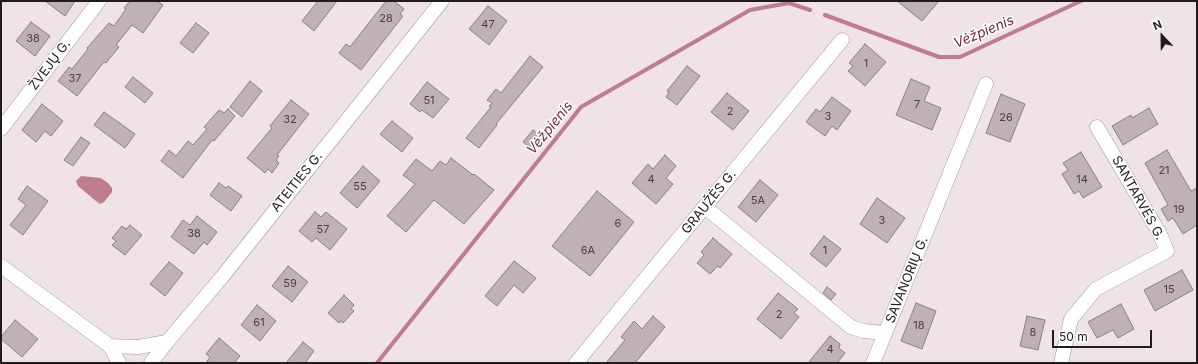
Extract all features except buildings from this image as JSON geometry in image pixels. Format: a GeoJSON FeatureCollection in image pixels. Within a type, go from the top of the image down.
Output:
{"type":"FeatureCollection","features":[{"type":"Feature","properties":{"kind":"street","name":"ŽVEJŲ G."},"geometry":{"type":"LineString","coordinates":[[1,129],[99,1]]}},
{"type":"Feature","properties":{"kind":"street","name":"ATEITIES G."},"geometry":{"type":"LineString","coordinates":[[151,363],[222,277],[442,1]]}},
{"type":"Feature","properties":{"kind":"street","name":"GRAUŽĖS G."},"geometry":{"type":"LineString","coordinates":[[576,363],[842,40]]}},
{"type":"Feature","properties":{"kind":"street","name":"SAVANORIŲ G."},"geometry":{"type":"LineString","coordinates":[[705,207],[851,327],[885,334],[986,84]]}},
{"type":"Feature","properties":{"kind":"street","name":"SANTARVĖS G."},"geometry":{"type":"LineString","coordinates":[[1061,363],[1071,319],[1096,290],[1167,251],[1160,234],[1097,127]]}},
{"type":"Feature","properties":{"kind":"street"},"geometry":{"type":"LineString","coordinates":[[1,266],[110,346],[119,363]]}},
{"type":"Feature","properties":{"kind":"street"},"geometry":{"type":"LineString","coordinates":[[873,363],[885,334]]}},
{"type":"Feature","properties":{"kind":"street"},"geometry":{"type":"LineString","coordinates":[[110,346],[138,347],[167,342]]}},
{"type":"Feature","properties":{"kind":"shaded area"},"geometry":{"type":"Polygon","coordinates":[[[81,176],[101,178],[112,188],[112,192],[104,202],[100,204],[78,186],[76,181],[81,176]]]}},
{"type":"Feature","properties":{"kind":"waterway","name":"Vėžpienis"},"geometry":{"type":"LineString","coordinates":[[825,15],[939,57],[960,57],[1081,1]]}},
{"type":"Feature","properties":{"kind":"waterway","name":"Vėžpienis"},"geometry":{"type":"LineString","coordinates":[[377,363],[581,107],[750,10],[789,3],[810,10]]}}]}
